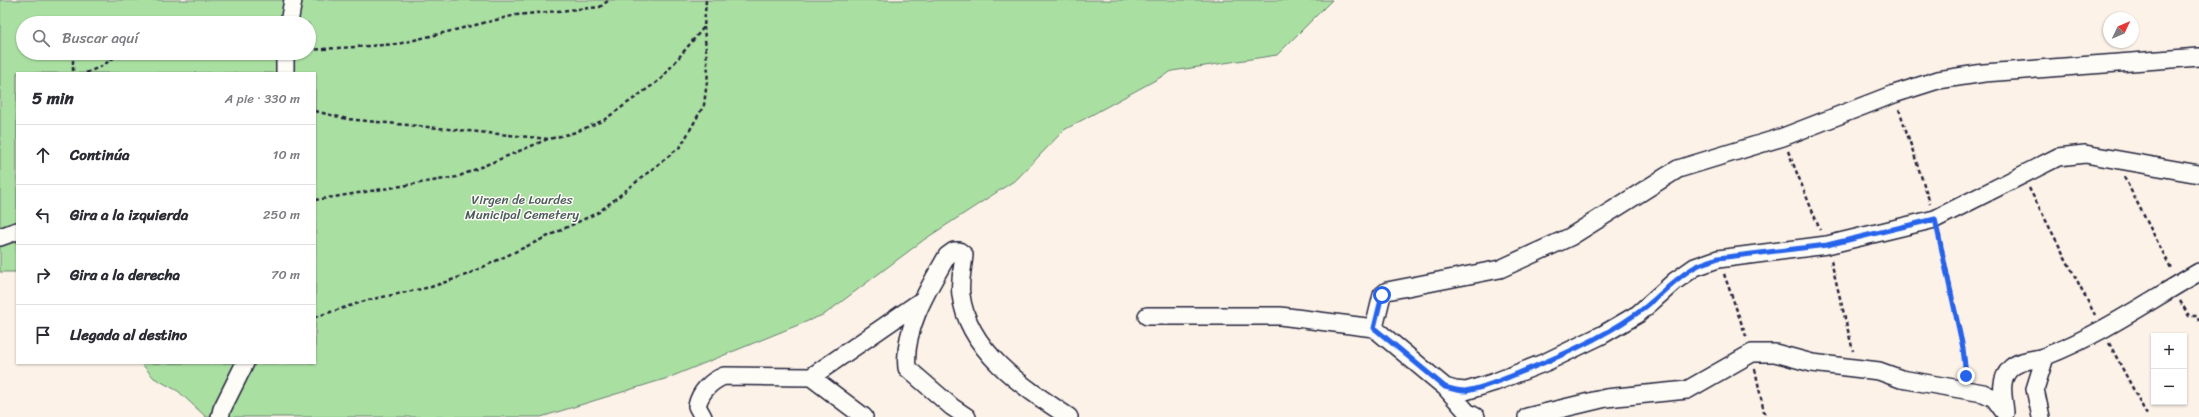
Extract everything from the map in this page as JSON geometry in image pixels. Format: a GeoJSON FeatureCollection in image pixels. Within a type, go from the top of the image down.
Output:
{"type":"FeatureCollection","features":[{"type":"Feature","properties":{"kind":"street"},"geometry":{"type":"LineString","coordinates":[[290,16],[293,0]]}},
{"type":"Feature","properties":{"kind":"street"},"geometry":{"type":"LineString","coordinates":[[1374,328],[1382,295],[1387,291],[1500,269],[1570,237],[1678,169],[1783,137],[1894,94],[1938,80],[1984,73],[2199,57]]}},
{"type":"Feature","properties":{"kind":"street"},"geometry":{"type":"LineString","coordinates":[[285,60],[285,72]]}},
{"type":"Feature","properties":{"kind":"street"},"geometry":{"type":"LineString","coordinates":[[1445,387],[1466,391],[1495,382],[1546,362],[1602,335],[1632,317],[1695,267],[1718,258],[1827,245],[1935,219],[2058,157],[2085,154],[2199,174]]}},
{"type":"Feature","properties":{"kind":"street"},"geometry":{"type":"LineString","coordinates":[[0,237],[16,231]]}},
{"type":"Feature","properties":{"kind":"street"},"geometry":{"type":"LineString","coordinates":[[968,417],[946,403],[907,368],[905,354],[921,300],[947,256],[954,251],[959,251],[964,255],[961,294],[971,327],[988,352],[1021,385],[1069,417]]}},
{"type":"Feature","properties":{"kind":"street"},"geometry":{"type":"LineString","coordinates":[[2005,415],[2002,381],[2009,369],[2019,362],[2045,357],[2102,329],[2199,272]]}},
{"type":"Feature","properties":{"kind":"street"},"geometry":{"type":"LineString","coordinates":[[702,417],[697,406],[698,399],[713,381],[724,376],[811,377],[921,300]]}},
{"type":"Feature","properties":{"kind":"street"},"geometry":{"type":"LineString","coordinates":[[1147,316],[1280,316],[1374,328],[1445,387],[1467,412],[1476,417]]}},
{"type":"Feature","properties":{"kind":"street"},"geometry":{"type":"LineString","coordinates":[[1528,417],[1606,398],[1687,390],[1752,353],[1775,353],[1812,363],[1878,371],[1901,379],[1967,390],[1994,398],[2005,415]]}},
{"type":"Feature","properties":{"kind":"street"},"geometry":{"type":"LineString","coordinates":[[2041,417],[2035,389],[2045,357]]}},
{"type":"Feature","properties":{"kind":"street"},"geometry":{"type":"LineString","coordinates":[[220,417],[222,409],[244,364]]}},
{"type":"Feature","properties":{"kind":"street"},"geometry":{"type":"LineString","coordinates":[[811,377],[864,417]]}},
{"type":"Feature","properties":{"kind":"path"},"geometry":{"type":"LineString","coordinates":[[316,50],[398,44],[516,15],[600,7],[609,0]]}},
{"type":"Feature","properties":{"kind":"path"},"geometry":{"type":"LineString","coordinates":[[316,317],[368,300],[431,287],[466,275],[599,212],[681,146],[704,105],[708,73],[704,27],[706,0]]}},
{"type":"Feature","properties":{"kind":"path"},"geometry":{"type":"LineString","coordinates":[[316,200],[457,177],[549,139],[576,132],[604,120],[662,79],[704,27]]}},
{"type":"Feature","properties":{"kind":"path"},"geometry":{"type":"LineString","coordinates":[[72,60],[74,72]]}},
{"type":"Feature","properties":{"kind":"path"},"geometry":{"type":"LineString","coordinates":[[88,72],[111,60]]}},
{"type":"Feature","properties":{"kind":"path"},"geometry":{"type":"LineString","coordinates":[[1894,94],[1935,219],[1963,348],[1967,390]]}},
{"type":"Feature","properties":{"kind":"path"},"geometry":{"type":"LineString","coordinates":[[316,111],[347,119],[549,139]]}},
{"type":"Feature","properties":{"kind":"path"},"geometry":{"type":"LineString","coordinates":[[2115,159],[2179,283]]}},
{"type":"Feature","properties":{"kind":"path"},"geometry":{"type":"LineString","coordinates":[[2022,175],[2148,417]]}},
{"type":"Feature","properties":{"kind":"path"},"geometry":{"type":"LineString","coordinates":[[2180,302],[2189,316],[2197,316],[2199,321]]}},
{"type":"Feature","properties":{"kind":"green space","name":"Virgen de Lourdes Municipal Cemetery"},"geometry":{"type":"Polygon","coordinates":[[[0,0],[1332,0],[1277,55],[1172,71],[1064,130],[1017,179],[925,239],[825,314],[668,378],[541,417],[206,417],[178,391],[154,378],[142,364],[316,364],[316,72],[16,72],[16,272],[0,272],[0,0]]]}},
{"type":"Feature","properties":{"kind":"route"},"geometry":{"type":"LineString","coordinates":[[1382,295],[1374,328],[1445,387],[1466,391],[1495,382],[1546,362],[1602,335],[1638,314],[1674,282],[1695,267],[1718,258],[1827,245],[1935,219],[1963,348],[1966,376]]}}]}
